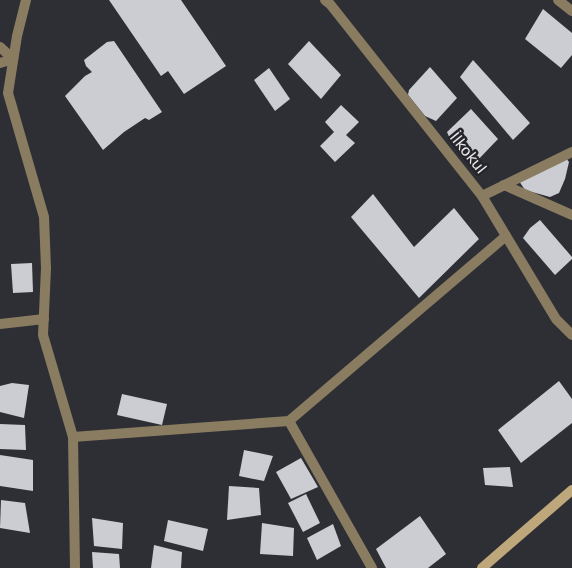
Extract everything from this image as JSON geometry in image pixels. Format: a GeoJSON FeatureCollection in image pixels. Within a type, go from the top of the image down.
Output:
{"type":"FeatureCollection","features":[{"type":"Feature","properties":{"kind":"main road"},"geometry":{"type":"LineString","coordinates":[[482,568],[572,490]]}},
{"type":"Feature","properties":{"kind":"street"},"geometry":{"type":"LineString","coordinates":[[26,0],[17,36],[8,93],[44,218],[46,268],[44,335],[73,437],[75,568]]}},
{"type":"Feature","properties":{"kind":"street","name":"İlkokul"},"geometry":{"type":"LineString","coordinates":[[325,0],[482,196],[556,319],[572,335]]}},
{"type":"Feature","properties":{"kind":"street"},"geometry":{"type":"LineString","coordinates":[[558,0],[572,11]]}},
{"type":"Feature","properties":{"kind":"street"},"geometry":{"type":"LineString","coordinates":[[0,47],[14,59]]}},
{"type":"Feature","properties":{"kind":"street"},"geometry":{"type":"LineString","coordinates":[[0,63],[14,59]]}},
{"type":"Feature","properties":{"kind":"street"},"geometry":{"type":"LineString","coordinates":[[482,196],[572,152]]}},
{"type":"Feature","properties":{"kind":"street"},"geometry":{"type":"LineString","coordinates":[[504,185],[572,215]]}},
{"type":"Feature","properties":{"kind":"street"},"geometry":{"type":"LineString","coordinates":[[73,437],[289,421],[506,236]]}},
{"type":"Feature","properties":{"kind":"street"},"geometry":{"type":"LineString","coordinates":[[0,324],[44,319]]}},
{"type":"Feature","properties":{"kind":"street"},"geometry":{"type":"LineString","coordinates":[[289,421],[372,568]]}},
{"type":"Feature","properties":{"kind":"building"},"geometry":{"type":"Polygon","coordinates":[[[109,0],[181,0],[226,66],[184,94],[168,71],[161,76],[109,0]]]}},
{"type":"Feature","properties":{"kind":"building"},"geometry":{"type":"Polygon","coordinates":[[[543,9],[572,33],[572,55],[561,68],[525,39],[543,9]]]}},
{"type":"Feature","properties":{"kind":"building"},"geometry":{"type":"Polygon","coordinates":[[[114,41],[162,112],[149,120],[145,118],[124,132],[103,150],[65,96],[85,76],[92,72],[86,66],[84,60],[107,42],[114,41]]]}},
{"type":"Feature","properties":{"kind":"building"},"geometry":{"type":"Polygon","coordinates":[[[309,41],[341,75],[321,99],[288,64],[309,41]]]}},
{"type":"Feature","properties":{"kind":"building"},"geometry":{"type":"Polygon","coordinates":[[[473,60],[530,123],[513,140],[460,77],[473,60]]]}},
{"type":"Feature","properties":{"kind":"building"},"geometry":{"type":"Polygon","coordinates":[[[430,67],[457,98],[436,121],[425,116],[408,95],[409,90],[430,67]]]}},
{"type":"Feature","properties":{"kind":"building"},"geometry":{"type":"Polygon","coordinates":[[[269,68],[290,99],[275,111],[254,80],[269,68]]]}},
{"type":"Feature","properties":{"kind":"building"},"geometry":{"type":"Polygon","coordinates":[[[341,105],[359,122],[346,135],[355,143],[335,162],[320,146],[334,132],[325,122],[341,105]]]}},
{"type":"Feature","properties":{"kind":"building"},"geometry":{"type":"Polygon","coordinates":[[[471,109],[498,139],[475,163],[463,156],[451,141],[447,132],[471,109]]]}},
{"type":"Feature","properties":{"kind":"building"},"geometry":{"type":"Polygon","coordinates":[[[566,158],[569,162],[559,193],[550,197],[525,190],[519,181],[566,158]]]}},
{"type":"Feature","properties":{"kind":"building"},"geometry":{"type":"Polygon","coordinates":[[[373,194],[414,247],[454,208],[479,239],[419,298],[351,217],[373,194]]]}},
{"type":"Feature","properties":{"kind":"building"},"geometry":{"type":"Polygon","coordinates":[[[540,220],[572,257],[555,275],[523,238],[530,228],[540,220]]]}},
{"type":"Feature","properties":{"kind":"building"},"geometry":{"type":"Polygon","coordinates":[[[32,263],[33,292],[13,293],[11,264],[32,263]]]}},
{"type":"Feature","properties":{"kind":"building"},"geometry":{"type":"Polygon","coordinates":[[[559,381],[572,399],[572,423],[521,463],[498,430],[559,381]]]}},
{"type":"Feature","properties":{"kind":"building"},"geometry":{"type":"Polygon","coordinates":[[[12,383],[29,385],[24,418],[0,412],[0,386],[12,383]]]}},
{"type":"Feature","properties":{"kind":"building"},"geometry":{"type":"Polygon","coordinates":[[[122,394],[167,404],[162,425],[117,415],[122,394]]]}},
{"type":"Feature","properties":{"kind":"building"},"geometry":{"type":"Polygon","coordinates":[[[0,424],[25,425],[26,450],[0,449],[0,424]]]}},
{"type":"Feature","properties":{"kind":"building"},"geometry":{"type":"Polygon","coordinates":[[[244,450],[273,456],[264,481],[239,476],[244,450]]]}},
{"type":"Feature","properties":{"kind":"building"},"geometry":{"type":"Polygon","coordinates":[[[0,455],[33,460],[33,491],[0,486],[0,455]]]}},
{"type":"Feature","properties":{"kind":"building"},"geometry":{"type":"Polygon","coordinates":[[[301,458],[318,487],[291,499],[276,472],[301,458]]]}},
{"type":"Feature","properties":{"kind":"building"},"geometry":{"type":"Polygon","coordinates":[[[510,467],[513,487],[485,485],[483,468],[510,467]]]}},
{"type":"Feature","properties":{"kind":"building"},"geometry":{"type":"Polygon","coordinates":[[[229,486],[259,488],[261,515],[227,520],[229,486]]]}},
{"type":"Feature","properties":{"kind":"building"},"geometry":{"type":"Polygon","coordinates":[[[306,494],[320,523],[303,532],[288,503],[306,494]]]}},
{"type":"Feature","properties":{"kind":"building"},"geometry":{"type":"Polygon","coordinates":[[[1,500],[25,503],[30,533],[0,528],[1,500]]]}},
{"type":"Feature","properties":{"kind":"building"},"geometry":{"type":"Polygon","coordinates":[[[420,516],[446,554],[428,568],[386,568],[376,549],[420,516]]]}},
{"type":"Feature","properties":{"kind":"building"},"geometry":{"type":"Polygon","coordinates":[[[92,518],[123,523],[122,549],[94,546],[92,518]]]}},
{"type":"Feature","properties":{"kind":"building"},"geometry":{"type":"Polygon","coordinates":[[[168,520],[208,529],[203,551],[164,541],[168,520]]]}},
{"type":"Feature","properties":{"kind":"building"},"geometry":{"type":"Polygon","coordinates":[[[262,523],[294,528],[293,556],[260,554],[262,523]]]}},
{"type":"Feature","properties":{"kind":"building"},"geometry":{"type":"Polygon","coordinates":[[[333,524],[341,546],[317,560],[307,538],[333,524]]]}},
{"type":"Feature","properties":{"kind":"building"},"geometry":{"type":"Polygon","coordinates":[[[154,545],[182,552],[181,568],[151,568],[154,545]]]}},
{"type":"Feature","properties":{"kind":"building"},"geometry":{"type":"Polygon","coordinates":[[[92,552],[119,554],[120,568],[93,568],[92,552]]]}}]}
